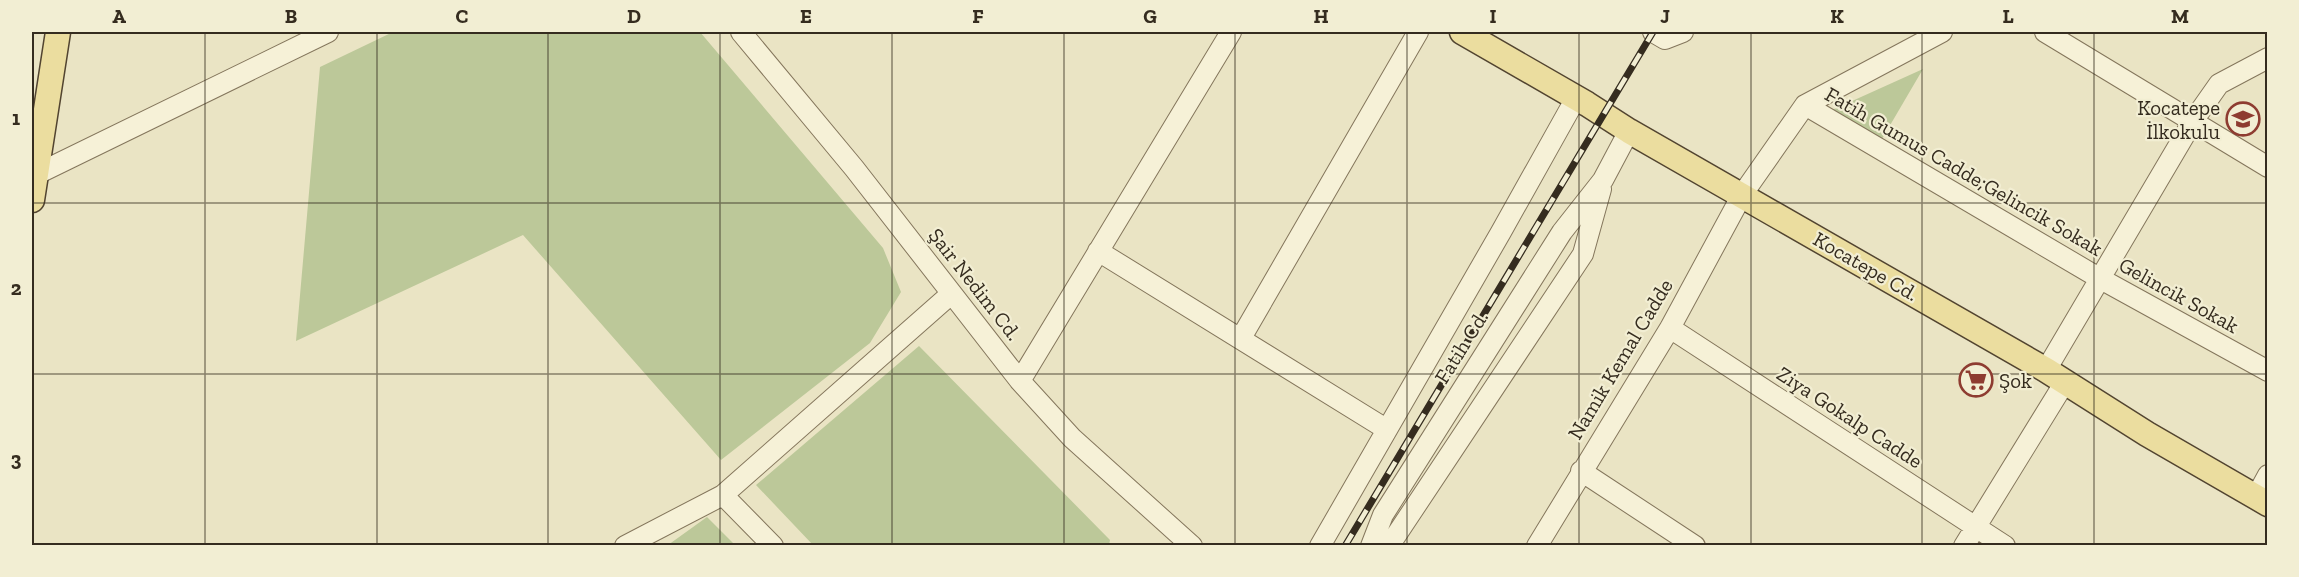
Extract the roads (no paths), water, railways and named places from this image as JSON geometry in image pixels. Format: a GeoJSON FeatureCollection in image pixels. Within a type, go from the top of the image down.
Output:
{"type":"FeatureCollection","features":[{"type":"Feature","properties":{"kind":"main road"},"geometry":{"type":"LineString","coordinates":[[32,200],[58,32]]}},
{"type":"Feature","properties":{"kind":"main road","name":"Kocatepe Cd."},"geometry":{"type":"LineString","coordinates":[[1462,32],[1629,131],[2056,376],[2147,434],[2262,501]]}},
{"type":"Feature","properties":{"kind":"street"},"geometry":{"type":"LineString","coordinates":[[35,175],[328,32]]}},
{"type":"Feature","properties":{"kind":"street","name":"Şair Nedim Cd."},"geometry":{"type":"LineString","coordinates":[[741,32],[854,168],[1020,381],[1072,438],[1192,546]]}},
{"type":"Feature","properties":{"kind":"street"},"geometry":{"type":"LineString","coordinates":[[1020,381],[1231,32]]}},
{"type":"Feature","properties":{"kind":"street"},"geometry":{"type":"LineString","coordinates":[[1240,339],[1418,32]]}},
{"type":"Feature","properties":{"kind":"street"},"geometry":{"type":"LineString","coordinates":[[1653,32],[1665,39],[1683,32]]}},
{"type":"Feature","properties":{"kind":"street","name":"Fatih Gumus Cadde;Gelincik Sokak"},"geometry":{"type":"LineString","coordinates":[[1742,195],[1805,105],[1942,32]]}},
{"type":"Feature","properties":{"kind":"street"},"geometry":{"type":"LineString","coordinates":[[2045,32],[2268,167]]}},
{"type":"Feature","properties":{"kind":"street"},"geometry":{"type":"LineString","coordinates":[[1964,546],[2056,376],[2099,278],[2193,121],[2219,84],[2268,58]]}},
{"type":"Feature","properties":{"kind":"street"},"geometry":{"type":"LineString","coordinates":[[1320,546],[1576,98]]}},
{"type":"Feature","properties":{"kind":"street","name":"Fatih Gumus Cadde;Gelincik Sokak"},"geometry":{"type":"LineString","coordinates":[[1805,105],[2099,278]]}},
{"type":"Feature","properties":{"kind":"street","name":"Fatih Cd."},"geometry":{"type":"LineString","coordinates":[[1371,546],[1383,515],[1562,232],[1603,180],[1629,131]]}},
{"type":"Feature","properties":{"kind":"street","name":"Fatih Cd."},"geometry":{"type":"LineString","coordinates":[[1389,546],[1583,254],[1603,180]]}},
{"type":"Feature","properties":{"kind":"street","name":"Namik Kemal Cadde"},"geometry":{"type":"LineString","coordinates":[[1537,546],[1670,328],[1742,195]]}},
{"type":"Feature","properties":{"kind":"street"},"geometry":{"type":"LineString","coordinates":[[1098,251],[1386,429]]}},
{"type":"Feature","properties":{"kind":"street","name":"Gelincik Sokak"},"geometry":{"type":"LineString","coordinates":[[2099,278],[2268,371]]}},
{"type":"Feature","properties":{"kind":"street"},"geometry":{"type":"LineString","coordinates":[[625,546],[723,495],[951,294]]}},
{"type":"Feature","properties":{"kind":"street","name":"Ziya Gokalp Cadde"},"geometry":{"type":"LineString","coordinates":[[1670,328],[2005,546]]}},
{"type":"Feature","properties":{"kind":"street"},"geometry":{"type":"LineString","coordinates":[[1581,471],[1695,546]]}},
{"type":"Feature","properties":{"kind":"street"},"geometry":{"type":"LineString","coordinates":[[2262,501],[2268,475]]}},
{"type":"Feature","properties":{"kind":"street"},"geometry":{"type":"LineString","coordinates":[[723,495],[773,546]]}},
{"type":"Feature","properties":{"kind":"railway"},"geometry":{"type":"LineString","coordinates":[[1345,546],[1653,32]]}},
{"type":"Feature","properties":{"kind":"place","name":"Kocatepe İlkokulu"},"geometry":{"type":"Point","coordinates":[2243,119]}},
{"type":"Feature","properties":{"kind":"place","name":"Şok"},"geometry":{"type":"Point","coordinates":[1976,380]}}]}
